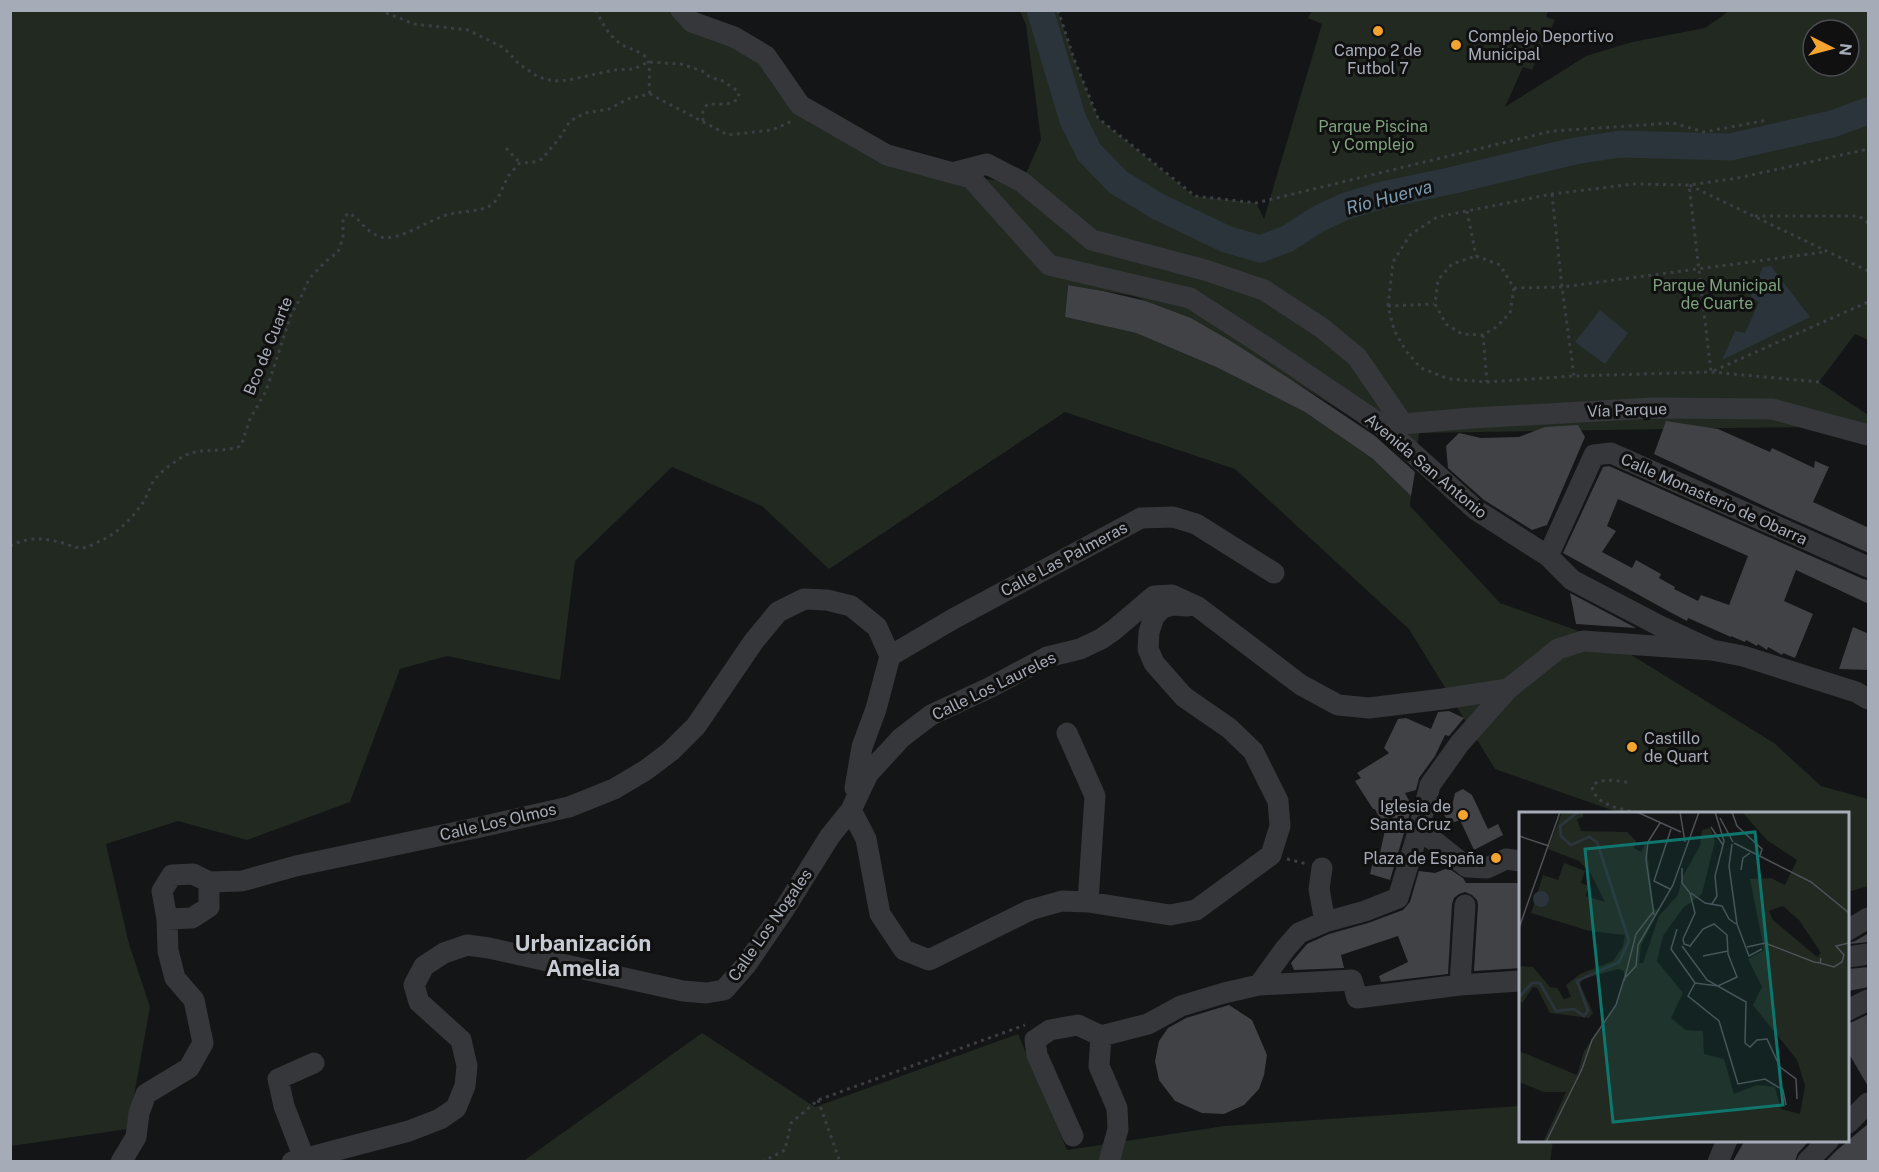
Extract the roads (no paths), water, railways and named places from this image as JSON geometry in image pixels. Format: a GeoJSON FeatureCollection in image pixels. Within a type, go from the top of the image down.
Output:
{"type":"FeatureCollection","features":[{"type":"Feature","properties":{"kind":"street"},"geometry":{"type":"LineString","coordinates":[[681,10],[692,22],[735,37],[766,56],[800,105],[887,155],[951,173],[987,164],[1022,182],[1092,240],[1205,270],[1264,290],[1322,328],[1357,357],[1393,425]]}},
{"type":"Feature","properties":{"kind":"street","name":"Avenida San Antonio"},"geometry":{"type":"LineString","coordinates":[[951,173],[971,178],[1049,265],[1190,298],[1393,425],[1476,510],[1548,556],[1572,580],[1712,650],[1743,656],[1864,693]]}},
{"type":"Feature","properties":{"kind":"street","name":"Vía Parque"},"geometry":{"type":"LineString","coordinates":[[1393,425],[1653,408],[1772,409],[1869,435]]}},
{"type":"Feature","properties":{"kind":"street","name":"Calle Monasterio de Obarra"},"geometry":{"type":"LineString","coordinates":[[1548,556],[1594,455],[1611,453],[1869,567]]}},
{"type":"Feature","properties":{"kind":"street","name":"Calle Las Palmeras"},"geometry":{"type":"LineString","coordinates":[[890,656],[953,619],[1141,518],[1173,518],[1196,524],[1274,573]]}},
{"type":"Feature","properties":{"kind":"street","name":"Calle Los Laureles"},"geometry":{"type":"LineString","coordinates":[[851,810],[867,774],[901,738],[931,715],[1047,657],[1080,649],[1101,639],[1154,596],[1172,595],[1198,607],[1301,685],[1338,705],[1369,708],[1508,689]]}},
{"type":"Feature","properties":{"kind":"street","name":"Calle Los Olmos"},"geometry":{"type":"LineString","coordinates":[[121,1161],[136,1137],[146,1094],[189,1068],[203,1043],[194,1000],[175,978],[168,951],[167,919],[162,891],[172,875],[193,874],[209,882],[242,881],[296,866],[569,807],[614,789],[646,770],[671,751],[696,726],[754,641],[778,612],[804,599],[827,600],[851,606],[877,627],[890,656]]}},
{"type":"Feature","properties":{"kind":"street"},"geometry":{"type":"LineString","coordinates":[[890,656],[876,709],[862,747],[851,810],[866,839],[880,914],[904,950],[929,960],[1030,910],[1062,901],[1088,902],[1170,915],[1196,909],[1271,855],[1280,826],[1278,801],[1253,751],[1229,728],[1184,697],[1154,663],[1148,650],[1149,632],[1154,617],[1161,609],[1172,605],[1198,607]]}},
{"type":"Feature","properties":{"kind":"street"},"geometry":{"type":"LineString","coordinates":[[1260,985],[1299,933],[1398,898],[1430,786],[1460,743],[1508,689],[1558,649],[1583,641],[1712,650]]}},
{"type":"Feature","properties":{"kind":"street"},"geometry":{"type":"LineString","coordinates":[[1067,733],[1095,796],[1088,902]]}},
{"type":"Feature","properties":{"kind":"street","name":"Calle Los Nogales"},"geometry":{"type":"LineString","coordinates":[[314,1063],[278,1079],[298,1160],[409,1131],[440,1119],[456,1108],[465,1086],[467,1066],[460,1040],[419,1002],[414,985],[424,966],[444,953],[466,945],[489,948],[683,991],[706,993],[724,990],[746,965],[830,836],[851,810]]}},
{"type":"Feature","properties":{"kind":"street"},"geometry":{"type":"LineString","coordinates":[[1419,829],[1467,867],[1487,868],[1506,859],[1519,861]]}},
{"type":"Feature","properties":{"kind":"street"},"geometry":{"type":"LineString","coordinates":[[1322,868],[1319,889],[1325,922]]}},
{"type":"Feature","properties":{"kind":"street"},"geometry":{"type":"LineString","coordinates":[[167,919],[192,918],[209,907],[209,882]]}},
{"type":"Feature","properties":{"kind":"street"},"geometry":{"type":"LineString","coordinates":[[1460,985],[1465,905]]}},
{"type":"Feature","properties":{"kind":"street"},"geometry":{"type":"LineString","coordinates":[[1849,929],[1869,918]]}},
{"type":"Feature","properties":{"kind":"street"},"geometry":{"type":"LineString","coordinates":[[1849,957],[1869,954]]}},
{"type":"Feature","properties":{"kind":"street"},"geometry":{"type":"LineString","coordinates":[[1073,1136],[1037,1055],[1035,1041],[1050,1030],[1078,1025],[1101,1036],[1148,1024],[1180,1006],[1260,985],[1352,980],[1357,998],[1460,985],[1519,981]]}},
{"type":"Feature","properties":{"kind":"street"},"geometry":{"type":"LineString","coordinates":[[1849,1000],[1869,999]]}},
{"type":"Feature","properties":{"kind":"street"},"geometry":{"type":"LineString","coordinates":[[1849,1009],[1869,999]]}},
{"type":"Feature","properties":{"kind":"street"},"geometry":{"type":"LineString","coordinates":[[1101,1036],[1099,1066],[1117,1108],[1118,1129],[1109,1161]]}},
{"type":"Feature","properties":{"kind":"street"},"geometry":{"type":"LineString","coordinates":[[1849,1122],[1869,1103]]}},
{"type":"Feature","properties":{"kind":"street"},"geometry":{"type":"LineString","coordinates":[[1718,1161],[1726,1142]]}},
{"type":"Feature","properties":{"kind":"street"},"geometry":{"type":"LineString","coordinates":[[1807,1161],[1828,1142]]}},
{"type":"Feature","properties":{"kind":"waterway","name":"Río Huerva"},"geometry":{"type":"LineString","coordinates":[[1040,10],[1073,120],[1089,152],[1118,182],[1157,206],[1226,239],[1260,249],[1287,239],[1318,219],[1346,206],[1383,195],[1575,151],[1620,144],[1730,147],[1832,124],[1868,111]]}},
{"type":"Feature","properties":{"kind":"place","name":"Campo 2 de Futbol 7"},"geometry":{"type":"Point","coordinates":[1378,31]}},
{"type":"Feature","properties":{"kind":"place","name":"Complejo Deportivo Municipal"},"geometry":{"type":"Point","coordinates":[1456,45]}},
{"type":"Feature","properties":{"kind":"place","name":"Castillo de Quart"},"geometry":{"type":"Point","coordinates":[1632,747]}},
{"type":"Feature","properties":{"kind":"place","name":"Iglesia de Santa Cruz"},"geometry":{"type":"Point","coordinates":[1463,815]}},
{"type":"Feature","properties":{"kind":"place","name":"Plaza de España"},"geometry":{"type":"Point","coordinates":[1496,858]}},
{"type":"Feature","properties":{"kind":"district","name":"Urbanización Amelia"},"geometry":{"type":"Point","coordinates":[583,956]}},
{"type":"Feature","properties":{"kind":"park label","name":"Parque Piscina y Complejo"},"geometry":{"type":"Point","coordinates":[1373,135]}},
{"type":"Feature","properties":{"kind":"park label","name":"Parque Municipal de Cuarte"},"geometry":{"type":"Point","coordinates":[1717,294]}}]}
